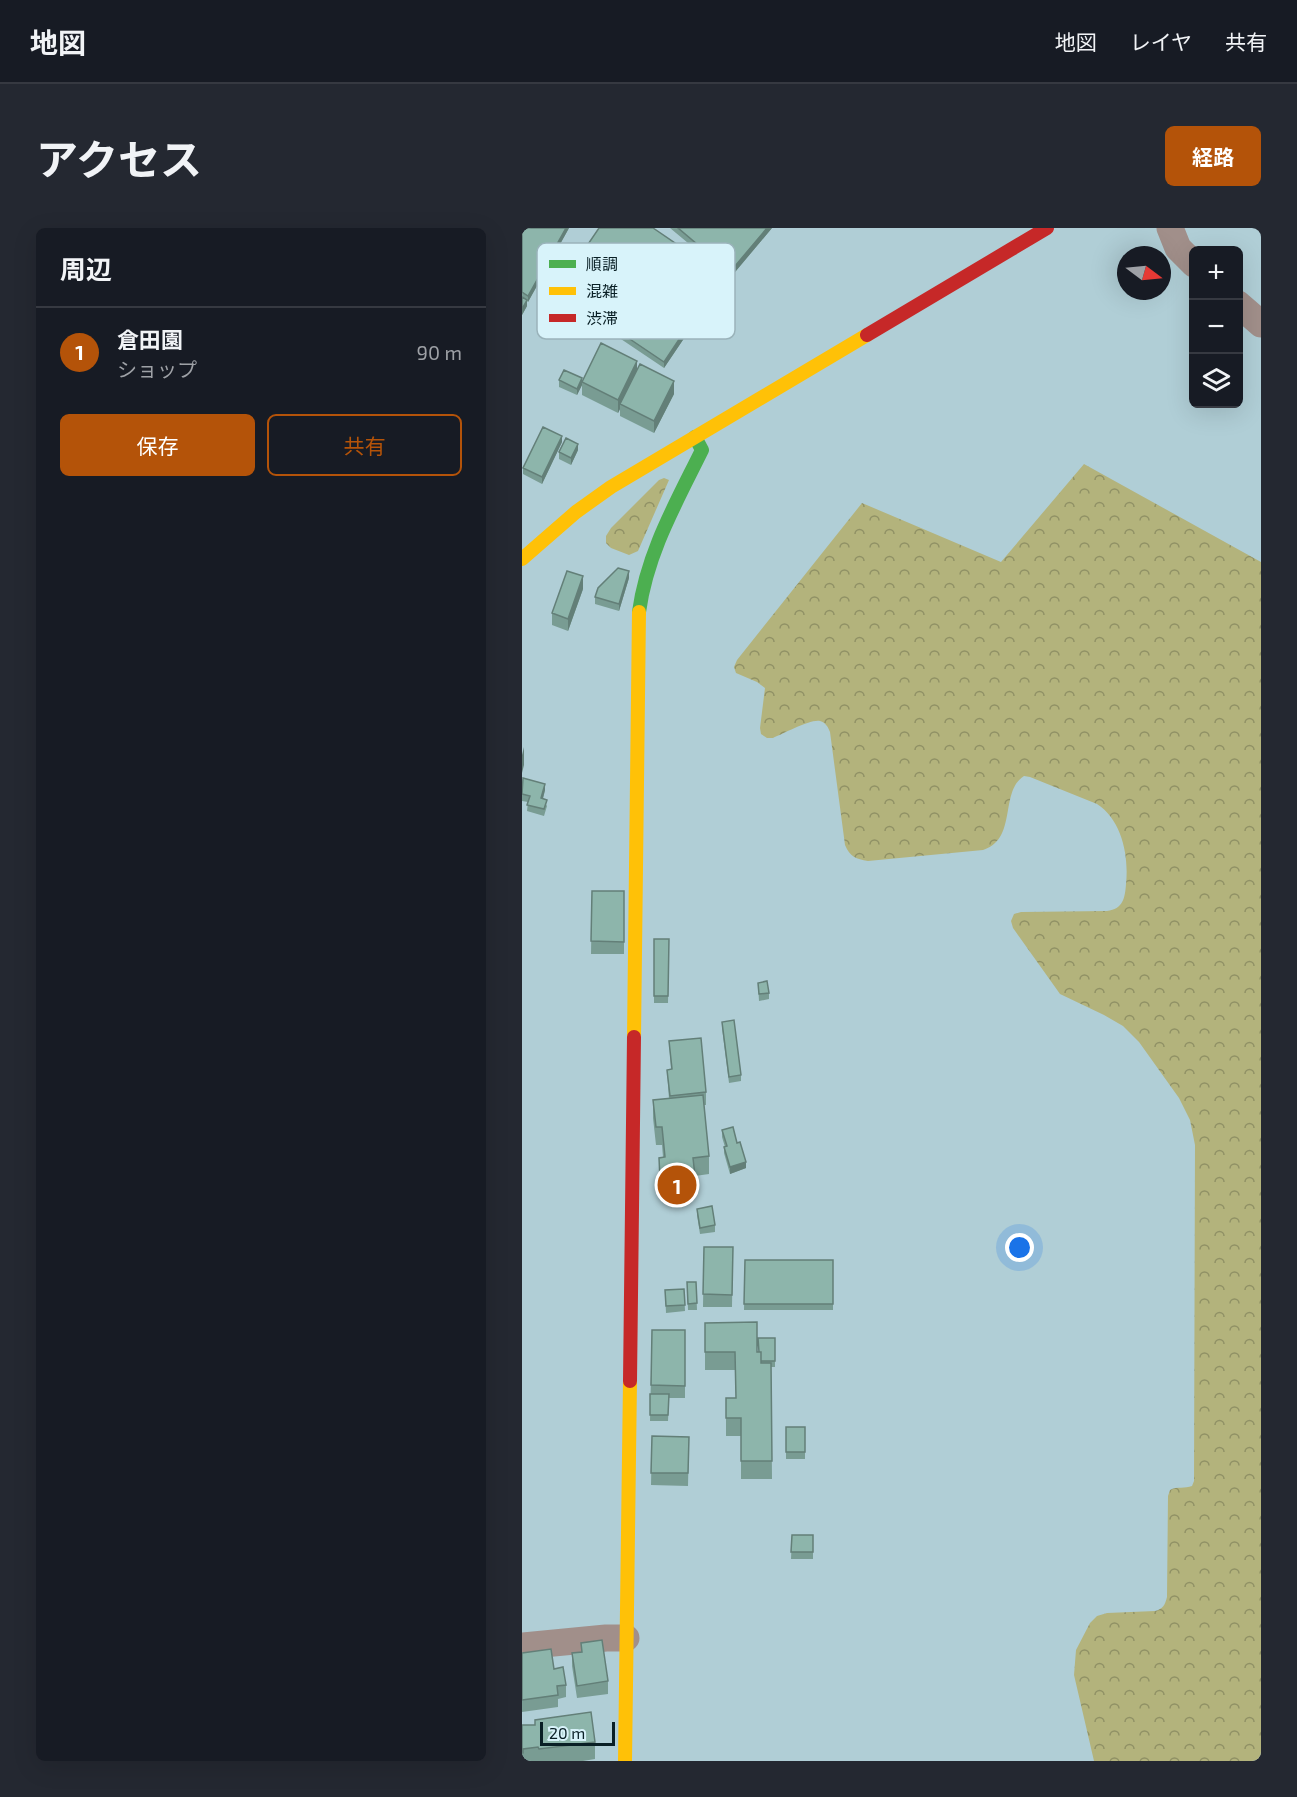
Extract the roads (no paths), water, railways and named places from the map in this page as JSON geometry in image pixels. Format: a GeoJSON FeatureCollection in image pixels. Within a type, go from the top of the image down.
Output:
{"type":"FeatureCollection","features":[{"type":"Feature","properties":{"kind":"street"},"geometry":{"type":"LineString","coordinates":[[522,559],[571,516],[602,493],[1047,228]]}},
{"type":"Feature","properties":{"kind":"street"},"geometry":{"type":"LineString","coordinates":[[1170,228],[1178,248],[1189,259]]}},
{"type":"Feature","properties":{"kind":"street"},"geometry":{"type":"LineString","coordinates":[[1243,308],[1261,324]]}},
{"type":"Feature","properties":{"kind":"street"},"geometry":{"type":"LineString","coordinates":[[625,1761],[639,612],[646,568],[702,450],[695,437]]}},
{"type":"Feature","properties":{"kind":"street"},"geometry":{"type":"LineString","coordinates":[[522,1646],[626,1638]]}},
{"type":"Feature","properties":{"kind":"place","name":"倉田園"},"geometry":{"type":"Point","coordinates":[677,1185]}}]}
